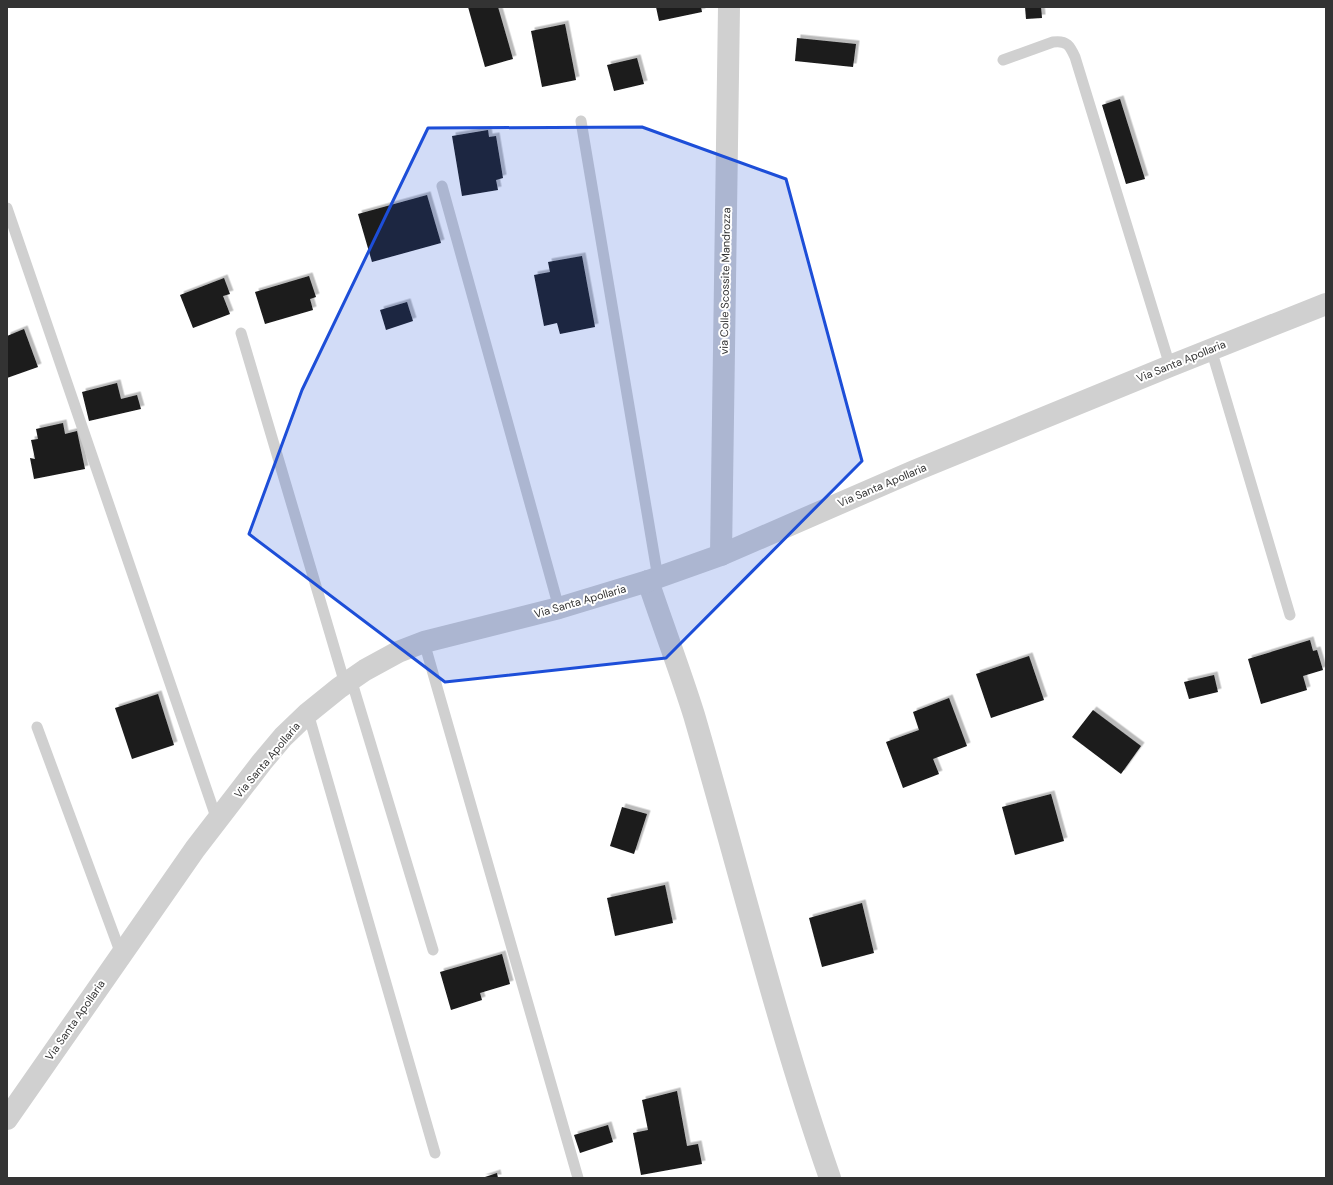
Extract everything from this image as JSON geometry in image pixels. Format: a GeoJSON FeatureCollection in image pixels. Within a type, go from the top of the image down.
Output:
{"type":"FeatureCollection","features":[{"type":"Feature","properties":{"kind":"street","name":"via Colle Scossite Mandrozza"},"geometry":{"type":"LineString","coordinates":[[721,555],[729,7]]}},
{"type":"Feature","properties":{"kind":"street","name":"Via Santa Apollaria"},"geometry":{"type":"LineString","coordinates":[[7,1119],[195,849],[217,820],[283,737],[308,713],[348,681],[398,652],[424,642],[560,608],[653,580],[721,555],[914,471],[1211,349],[1326,304]]}},
{"type":"Feature","properties":{"kind":"street"},"geometry":{"type":"LineString","coordinates":[[653,580],[693,713],[793,1066],[812,1128],[830,1178]]}},
{"type":"Feature","properties":{"kind":"lane"},"geometry":{"type":"LineString","coordinates":[[1003,60],[1053,42],[1066,42],[1071,48],[1170,366]]}},
{"type":"Feature","properties":{"kind":"lane"},"geometry":{"type":"LineString","coordinates":[[581,121],[653,580]]}},
{"type":"Feature","properties":{"kind":"lane"},"geometry":{"type":"LineString","coordinates":[[442,186],[560,608]]}},
{"type":"Feature","properties":{"kind":"lane"},"geometry":{"type":"LineString","coordinates":[[7,208],[217,820]]}},
{"type":"Feature","properties":{"kind":"lane"},"geometry":{"type":"LineString","coordinates":[[241,333],[348,681],[433,950]]}},
{"type":"Feature","properties":{"kind":"lane"},"geometry":{"type":"LineString","coordinates":[[1211,349],[1290,615]]}},
{"type":"Feature","properties":{"kind":"lane"},"geometry":{"type":"LineString","coordinates":[[424,642],[578,1178]]}},
{"type":"Feature","properties":{"kind":"lane"},"geometry":{"type":"LineString","coordinates":[[308,713],[435,1153]]}},
{"type":"Feature","properties":{"kind":"lane"},"geometry":{"type":"LineString","coordinates":[[37,727],[122,954]]}},
{"type":"Feature","properties":{"kind":"highlighted area"},"geometry":{"type":"Polygon","coordinates":[[[642,127],[786,179],[862,461],[666,658],[445,682],[249,534],[302,390],[428,128],[642,127]]]}},
{"type":"Feature","properties":{"kind":"building"},"geometry":{"type":"Polygon","coordinates":[[[468,7],[498,7],[513,59],[485,67],[468,7]]]}},
{"type":"Feature","properties":{"kind":"building"},"geometry":{"type":"Polygon","coordinates":[[[656,7],[701,7],[702,12],[659,21],[656,7]]]}},
{"type":"Feature","properties":{"kind":"building"},"geometry":{"type":"Polygon","coordinates":[[[1025,7],[1041,7],[1042,18],[1026,19],[1025,7]]]}},
{"type":"Feature","properties":{"kind":"building"},"geometry":{"type":"Polygon","coordinates":[[[565,24],[576,80],[542,87],[531,31],[565,24]]]}},
{"type":"Feature","properties":{"kind":"building"},"geometry":{"type":"Polygon","coordinates":[[[797,38],[856,44],[853,67],[795,61],[797,38]]]}},
{"type":"Feature","properties":{"kind":"building"},"geometry":{"type":"Polygon","coordinates":[[[637,58],[644,84],[614,91],[607,65],[637,58]]]}},
{"type":"Feature","properties":{"kind":"building"},"geometry":{"type":"Polygon","coordinates":[[[1120,99],[1145,179],[1126,184],[1102,105],[1120,99]]]}},
{"type":"Feature","properties":{"kind":"building"},"geometry":{"type":"Polygon","coordinates":[[[488,130],[489,137],[496,136],[503,178],[496,180],[498,190],[462,196],[452,136],[488,130]]]}},
{"type":"Feature","properties":{"kind":"building"},"geometry":{"type":"Polygon","coordinates":[[[427,195],[441,243],[372,262],[358,214],[427,195]]]}},
{"type":"Feature","properties":{"kind":"building"},"geometry":{"type":"Polygon","coordinates":[[[582,256],[595,327],[560,334],[557,323],[544,326],[534,275],[550,272],[548,262],[582,256]]]}},
{"type":"Feature","properties":{"kind":"building"},"geometry":{"type":"Polygon","coordinates":[[[309,276],[316,297],[310,299],[313,310],[265,324],[255,292],[309,276]]]}},
{"type":"Feature","properties":{"kind":"building"},"geometry":{"type":"Polygon","coordinates":[[[224,278],[230,294],[223,296],[230,314],[193,328],[180,295],[224,278]]]}},
{"type":"Feature","properties":{"kind":"building"},"geometry":{"type":"Polygon","coordinates":[[[407,302],[413,321],[386,330],[380,310],[407,302]]]}},
{"type":"Feature","properties":{"kind":"building"},"geometry":{"type":"Polygon","coordinates":[[[24,329],[38,367],[7,378],[7,336],[24,329]]]}},
{"type":"Feature","properties":{"kind":"building"},"geometry":{"type":"Polygon","coordinates":[[[117,383],[121,399],[137,395],[141,409],[89,421],[82,392],[117,383]]]}},
{"type":"Feature","properties":{"kind":"building"},"geometry":{"type":"Polygon","coordinates":[[[63,423],[65,434],[77,431],[85,469],[34,479],[30,458],[35,459],[31,440],[38,439],[36,429],[63,423]]]}},
{"type":"Feature","properties":{"kind":"building"},"geometry":{"type":"Polygon","coordinates":[[[1310,640],[1313,651],[1317,650],[1323,670],[1303,676],[1307,690],[1261,704],[1248,659],[1310,640]]]}},
{"type":"Feature","properties":{"kind":"building"},"geometry":{"type":"Polygon","coordinates":[[[1029,656],[1044,700],[991,718],[976,674],[1029,656]]]}},
{"type":"Feature","properties":{"kind":"building"},"geometry":{"type":"Polygon","coordinates":[[[1214,675],[1218,692],[1189,699],[1184,682],[1214,675]]]}},
{"type":"Feature","properties":{"kind":"building"},"geometry":{"type":"Polygon","coordinates":[[[158,694],[174,745],[132,759],[115,708],[158,694]]]}},
{"type":"Feature","properties":{"kind":"building"},"geometry":{"type":"Polygon","coordinates":[[[949,698],[967,746],[933,759],[939,774],[903,788],[886,742],[919,730],[913,712],[949,698]]]}},
{"type":"Feature","properties":{"kind":"building"},"geometry":{"type":"Polygon","coordinates":[[[1093,710],[1141,746],[1121,774],[1072,737],[1093,710]]]}},
{"type":"Feature","properties":{"kind":"building"},"geometry":{"type":"Polygon","coordinates":[[[1051,794],[1064,841],[1015,855],[1002,807],[1051,794]]]}},
{"type":"Feature","properties":{"kind":"building"},"geometry":{"type":"Polygon","coordinates":[[[622,807],[647,814],[634,854],[610,846],[622,807]]]}},
{"type":"Feature","properties":{"kind":"building"},"geometry":{"type":"Polygon","coordinates":[[[665,885],[673,923],[615,936],[607,898],[665,885]]]}},
{"type":"Feature","properties":{"kind":"building"},"geometry":{"type":"Polygon","coordinates":[[[862,903],[874,953],[822,967],[809,918],[862,903]]]}},
{"type":"Feature","properties":{"kind":"building"},"geometry":{"type":"Polygon","coordinates":[[[502,954],[510,984],[480,993],[482,1000],[451,1010],[440,972],[502,954]]]}},
{"type":"Feature","properties":{"kind":"building"},"geometry":{"type":"Polygon","coordinates":[[[677,1091],[687,1146],[698,1144],[702,1164],[641,1175],[633,1133],[648,1130],[642,1100],[677,1091]]]}},
{"type":"Feature","properties":{"kind":"building"},"geometry":{"type":"Polygon","coordinates":[[[608,1125],[613,1142],[580,1153],[574,1135],[608,1125]]]}},
{"type":"Feature","properties":{"kind":"building"},"geometry":{"type":"Polygon","coordinates":[[[497,1173],[498,1178],[482,1178],[497,1173]]]}}]}
